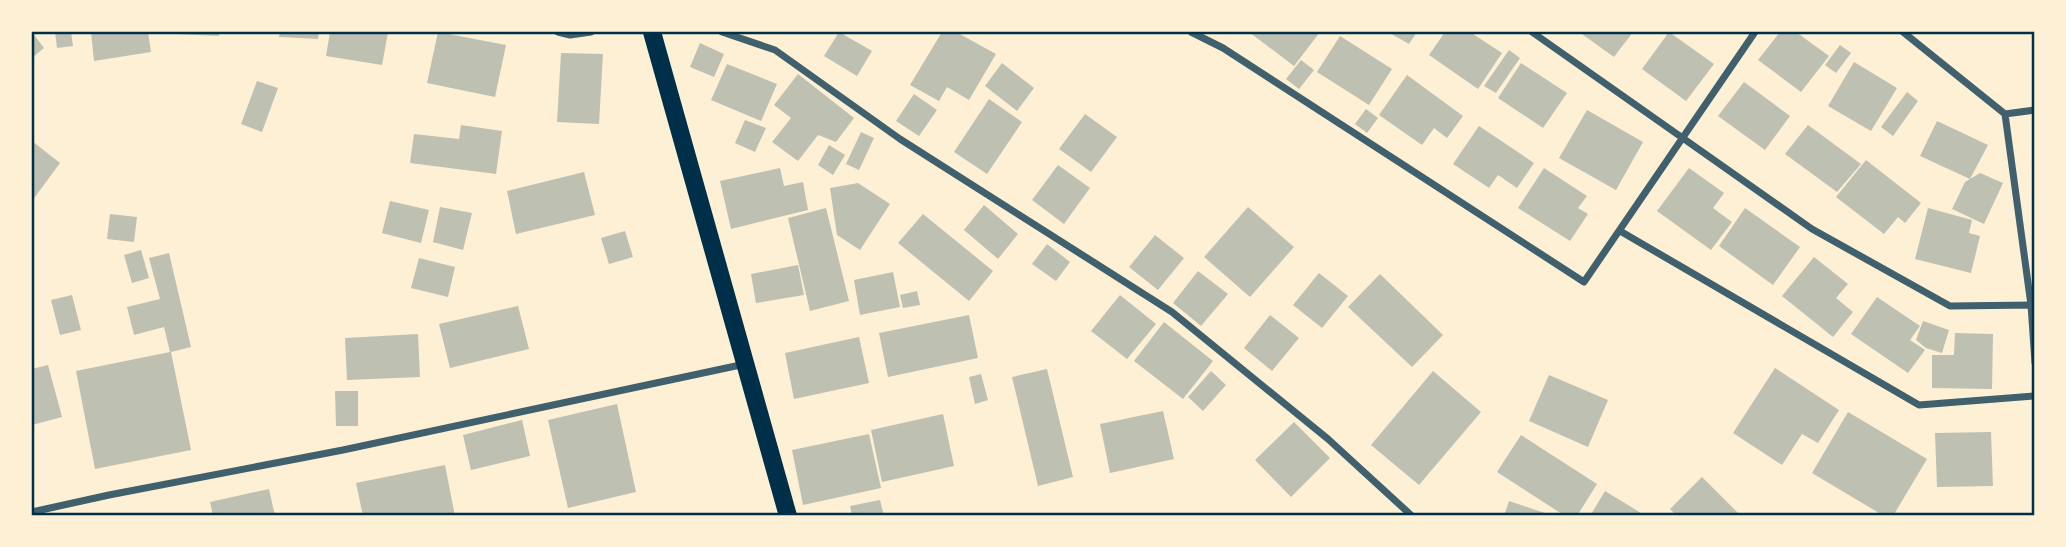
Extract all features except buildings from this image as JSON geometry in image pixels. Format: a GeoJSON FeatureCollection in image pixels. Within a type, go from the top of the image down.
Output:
{"type":"FeatureCollection","features":[{"type":"Feature","properties":{"kind":"main road"},"geometry":{"type":"LineString","coordinates":[[652,32],[788,516]]}},
{"type":"Feature","properties":{"kind":"street"},"geometry":{"type":"LineString","coordinates":[[558,32],[591,32]]}},
{"type":"Feature","properties":{"kind":"street"},"geometry":{"type":"LineString","coordinates":[[722,32],[775,50],[900,139],[1172,312],[1328,439],[1412,516]]}},
{"type":"Feature","properties":{"kind":"street"},"geometry":{"type":"LineString","coordinates":[[1191,32],[1223,48],[1584,282],[1755,32]]}},
{"type":"Feature","properties":{"kind":"street"},"geometry":{"type":"LineString","coordinates":[[1532,32],[1812,229],[1950,306],[2033,305]]}},
{"type":"Feature","properties":{"kind":"street"},"geometry":{"type":"LineString","coordinates":[[1903,32],[2005,114],[2033,305],[2035,363]]}},
{"type":"Feature","properties":{"kind":"street"},"geometry":{"type":"LineString","coordinates":[[2005,114],[2035,110]]}},
{"type":"Feature","properties":{"kind":"street"},"geometry":{"type":"LineString","coordinates":[[1620,231],[1919,405],[2035,396]]}},
{"type":"Feature","properties":{"kind":"street"},"geometry":{"type":"LineString","coordinates":[[32,512],[343,450],[746,364]]}}]}
